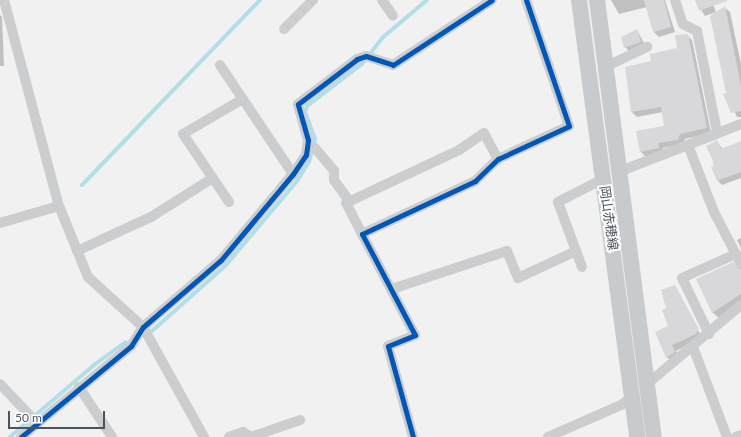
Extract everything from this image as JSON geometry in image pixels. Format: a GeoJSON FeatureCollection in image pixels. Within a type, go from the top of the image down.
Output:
{"type":"FeatureCollection","features":[{"type":"Feature","properties":{"kind":"main road","name":"岡山赤穂線"},"geometry":{"type":"LineString","coordinates":[[579,0],[637,437]]}},
{"type":"Feature","properties":{"kind":"main road","name":"岡山赤穂線"},"geometry":{"type":"LineString","coordinates":[[597,0],[618,172],[654,437]]}},
{"type":"Feature","properties":{"kind":"street"},"geometry":{"type":"LineString","coordinates":[[4,0],[59,206],[77,250],[92,282],[143,327],[204,437]]}},
{"type":"Feature","properties":{"kind":"street"},"geometry":{"type":"LineString","coordinates":[[284,29],[313,0]]}},
{"type":"Feature","properties":{"kind":"street"},"geometry":{"type":"LineString","coordinates":[[382,0],[393,16]]}},
{"type":"Feature","properties":{"kind":"street"},"geometry":{"type":"LineString","coordinates":[[349,201],[334,180],[334,171],[312,146],[298,104],[357,59],[368,56],[393,65],[492,0]]}},
{"type":"Feature","properties":{"kind":"street"},"geometry":{"type":"LineString","coordinates":[[362,234],[475,181],[498,159],[568,126],[526,0]]}},
{"type":"Feature","properties":{"kind":"street"},"geometry":{"type":"LineString","coordinates":[[674,0],[683,24],[697,31],[717,132]]}},
{"type":"Feature","properties":{"kind":"street"},"geometry":{"type":"LineString","coordinates":[[605,68],[647,47]]}},
{"type":"Feature","properties":{"kind":"street"},"geometry":{"type":"LineString","coordinates":[[220,65],[293,174]]}},
{"type":"Feature","properties":{"kind":"street"},"geometry":{"type":"LineString","coordinates":[[229,202],[184,134],[243,99]]}},
{"type":"Feature","properties":{"kind":"street"},"geometry":{"type":"LineString","coordinates":[[618,172],[717,132],[741,124]]}},
{"type":"Feature","properties":{"kind":"street"},"geometry":{"type":"LineString","coordinates":[[413,437],[388,346],[415,335],[346,203],[459,150],[484,133],[498,159]]}},
{"type":"Feature","properties":{"kind":"street"},"geometry":{"type":"LineString","coordinates":[[688,145],[714,212],[741,264]]}},
{"type":"Feature","properties":{"kind":"street"},"geometry":{"type":"LineString","coordinates":[[21,437],[34,419],[79,387],[131,346],[143,327],[221,260],[293,174],[312,146]]}},
{"type":"Feature","properties":{"kind":"street"},"geometry":{"type":"LineString","coordinates":[[77,250],[151,217],[213,178]]}},
{"type":"Feature","properties":{"kind":"street"},"geometry":{"type":"LineString","coordinates":[[582,267],[558,202],[603,179]]}},
{"type":"Feature","properties":{"kind":"street"},"geometry":{"type":"LineString","coordinates":[[0,224],[59,206]]}},
{"type":"Feature","properties":{"kind":"street"},"geometry":{"type":"LineString","coordinates":[[392,289],[507,251],[518,278],[576,252]]}},
{"type":"Feature","properties":{"kind":"street"},"geometry":{"type":"LineString","coordinates":[[709,334],[682,278],[736,254]]}},
{"type":"Feature","properties":{"kind":"street"},"geometry":{"type":"LineString","coordinates":[[646,385],[741,306]]}},
{"type":"Feature","properties":{"kind":"street"},"geometry":{"type":"LineString","coordinates":[[693,347],[726,437]]}},
{"type":"Feature","properties":{"kind":"street"},"geometry":{"type":"LineString","coordinates":[[0,384],[34,419]]}},
{"type":"Feature","properties":{"kind":"street"},"geometry":{"type":"LineString","coordinates":[[79,387],[112,437]]}},
{"type":"Feature","properties":{"kind":"street"},"geometry":{"type":"LineString","coordinates":[[553,436],[632,397]]}},
{"type":"Feature","properties":{"kind":"street"},"geometry":{"type":"LineString","coordinates":[[229,437],[243,432],[251,437],[300,420]]}},
{"type":"Feature","properties":{"kind":"street"},"geometry":{"type":"LineString","coordinates":[[736,437],[741,434]]}},
{"type":"Feature","properties":{"kind":"building"},"geometry":{"type":"Polygon","coordinates":[[[644,0],[664,0],[671,27],[653,32],[644,0]]]}},
{"type":"Feature","properties":{"kind":"building"},"geometry":{"type":"Polygon","coordinates":[[[695,0],[727,0],[727,1],[699,11],[695,0]]]}},
{"type":"Feature","properties":{"kind":"building"},"geometry":{"type":"Polygon","coordinates":[[[725,6],[741,86],[741,111],[731,113],[723,94],[726,93],[710,16],[725,6]]]}},
{"type":"Feature","properties":{"kind":"building"},"geometry":{"type":"Polygon","coordinates":[[[637,29],[641,42],[624,48],[621,37],[637,29]]]}},
{"type":"Feature","properties":{"kind":"building"},"geometry":{"type":"Polygon","coordinates":[[[688,34],[707,128],[680,134],[678,140],[658,143],[659,148],[640,152],[636,131],[664,126],[661,107],[631,112],[625,67],[651,61],[650,54],[677,48],[675,35],[688,34]]]}},
{"type":"Feature","properties":{"kind":"building"},"geometry":{"type":"Polygon","coordinates":[[[717,140],[721,149],[741,141],[741,172],[717,181],[711,167],[715,165],[706,146],[717,140]]]}},
{"type":"Feature","properties":{"kind":"building"},"geometry":{"type":"Polygon","coordinates":[[[733,262],[741,270],[741,294],[712,313],[696,279],[733,262]]]}},
{"type":"Feature","properties":{"kind":"building"},"geometry":{"type":"Polygon","coordinates":[[[675,285],[699,329],[696,334],[672,345],[675,352],[666,358],[655,332],[668,326],[662,310],[666,308],[661,290],[675,285]]]}},
{"type":"Feature","properties":{"kind":"waterway"},"geometry":{"type":"LineString","coordinates":[[82,185],[260,0]]}},
{"type":"Feature","properties":{"kind":"waterway"},"geometry":{"type":"LineString","coordinates":[[152,331],[226,265],[297,181],[309,162],[315,139],[305,112],[307,106],[362,64],[382,38],[427,0]]}},
{"type":"Feature","properties":{"kind":"waterway"},"geometry":{"type":"LineString","coordinates":[[10,437],[94,365],[126,342]]}},
{"type":"Feature","properties":{"kind":"cycle path"},"geometry":{"type":"LineString","coordinates":[[21,437],[131,346],[143,327],[221,260],[293,174],[306,155],[308,140],[298,104],[357,59],[366,56],[393,65],[492,0]]}},
{"type":"Feature","properties":{"kind":"cycle path"},"geometry":{"type":"LineString","coordinates":[[413,437],[388,346],[415,335],[362,234],[475,181],[498,159],[569,126],[526,0]]}}]}
